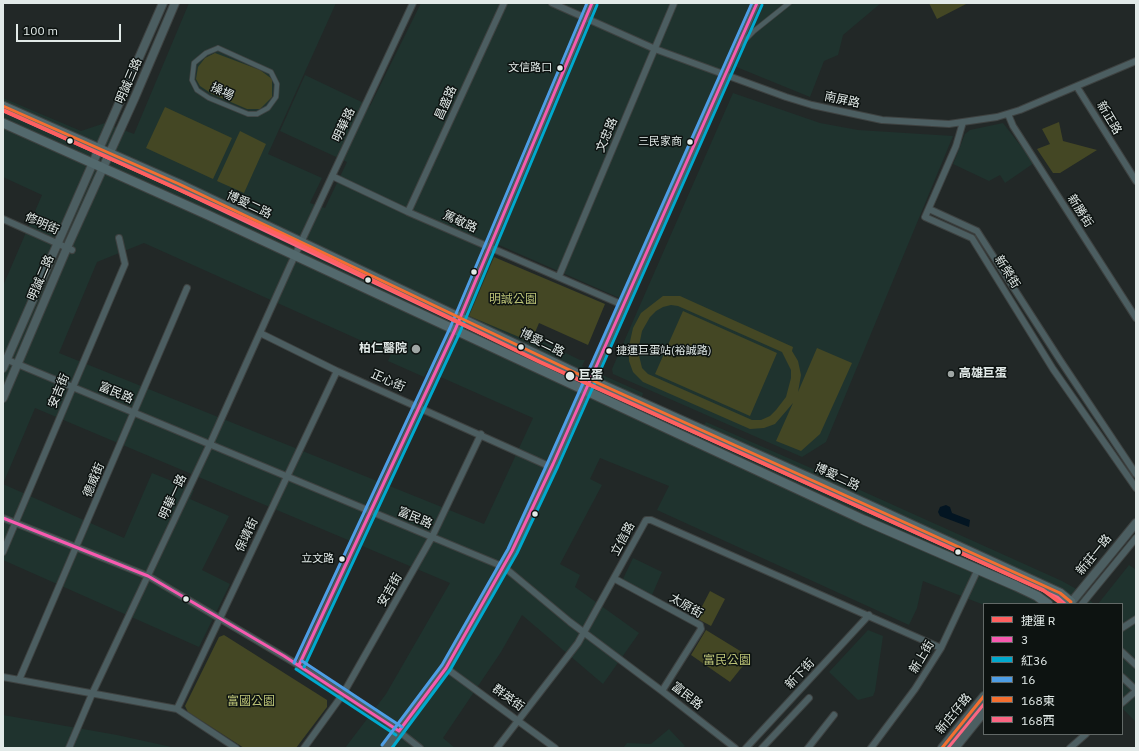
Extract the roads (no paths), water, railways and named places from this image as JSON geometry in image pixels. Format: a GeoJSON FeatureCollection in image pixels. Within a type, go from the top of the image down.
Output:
{"type":"FeatureCollection","features":[{"type":"Feature","properties":{"kind":"main road","name":"博愛二路"},"geometry":{"type":"LineString","coordinates":[[3,106],[110,153],[590,379],[1048,587],[1060,593],[1068,603]]}},
{"type":"Feature","properties":{"kind":"main road","name":"博愛二路"},"geometry":{"type":"LineString","coordinates":[[3,123],[295,255],[864,520],[1037,596],[1047,603]]}},
{"type":"Feature","properties":{"kind":"street","name":"明誠三路"},"geometry":{"type":"LineString","coordinates":[[92,162],[163,3]]}},
{"type":"Feature","properties":{"kind":"street","name":"明誠三路"},"geometry":{"type":"LineString","coordinates":[[104,168],[174,3]]}},
{"type":"Feature","properties":{"kind":"street","name":"明華路"},"geometry":{"type":"LineString","coordinates":[[295,255],[413,3]]}},
{"type":"Feature","properties":{"kind":"street","name":"昌盛路"},"geometry":{"type":"LineString","coordinates":[[408,212],[504,3]]}},
{"type":"Feature","properties":{"kind":"street","name":"南屏路"},"geometry":{"type":"LineString","coordinates":[[552,3],[655,49],[725,75],[812,105],[878,119],[932,124],[963,122],[1008,114],[1136,61]]}},
{"type":"Feature","properties":{"kind":"street"},"geometry":{"type":"LineString","coordinates":[[299,665],[455,330],[592,3]]}},
{"type":"Feature","properties":{"kind":"street","name":"文忠路"},"geometry":{"type":"LineString","coordinates":[[559,276],[674,3]]}},
{"type":"Feature","properties":{"kind":"street"},"geometry":{"type":"LineString","coordinates":[[386,748],[446,668],[504,567],[551,467],[757,3]]}},
{"type":"Feature","properties":{"kind":"street"},"geometry":{"type":"LineString","coordinates":[[738,48],[754,31],[789,3]]}},
{"type":"Feature","properties":{"kind":"street","name":"操場"},"geometry":{"type":"LineString","coordinates":[[218,48],[271,72],[277,84],[276,97],[268,108],[257,114],[248,114],[227,106],[209,98],[197,90],[192,80],[194,63],[206,53],[218,48]]}},
{"type":"Feature","properties":{"kind":"street","name":"新正路"},"geometry":{"type":"LineString","coordinates":[[1077,86],[1135,177]]}},
{"type":"Feature","properties":{"kind":"street","name":"新勝街"},"geometry":{"type":"LineString","coordinates":[[1008,114],[1012,126],[1136,318]]}},
{"type":"Feature","properties":{"kind":"street","name":"新榮街"},"geometry":{"type":"LineString","coordinates":[[963,122],[956,146],[925,217],[972,238],[1053,369],[1136,488]]}},
{"type":"Feature","properties":{"kind":"street","name":"明誠二路"},"geometry":{"type":"LineString","coordinates":[[3,368],[5,358],[92,162]]}},
{"type":"Feature","properties":{"kind":"street","name":"明誠二路"},"geometry":{"type":"LineString","coordinates":[[3,398],[104,168]]}},
{"type":"Feature","properties":{"kind":"street","name":"篤敬路"},"geometry":{"type":"LineString","coordinates":[[332,176],[408,212],[559,276],[623,305]]}},
{"type":"Feature","properties":{"kind":"street","name":"新榮街"},"geometry":{"type":"LineString","coordinates":[[929,210],[977,231],[1061,362],[1136,474]]}},
{"type":"Feature","properties":{"kind":"street","name":"修明街"},"geometry":{"type":"LineString","coordinates":[[3,219],[70,248]]}},
{"type":"Feature","properties":{"kind":"street","name":"安吉街"},"geometry":{"type":"LineString","coordinates":[[3,552],[125,264],[119,238]]}},
{"type":"Feature","properties":{"kind":"street","name":"明華一路"},"geometry":{"type":"LineString","coordinates":[[69,748],[92,694],[210,444],[295,255]]}},
{"type":"Feature","properties":{"kind":"street","name":"德威街"},"geometry":{"type":"LineString","coordinates":[[19,680],[77,548],[187,288]]}},
{"type":"Feature","properties":{"kind":"street","name":"正心街"},"geometry":{"type":"LineString","coordinates":[[260,333],[337,371],[481,434],[551,467]]}},
{"type":"Feature","properties":{"kind":"street","name":"富民路"},"geometry":{"type":"LineString","coordinates":[[5,358],[504,567],[584,632],[662,690],[735,748]]}},
{"type":"Feature","properties":{"kind":"street"},"geometry":{"type":"LineString","coordinates":[[1053,369],[1061,362]]}},
{"type":"Feature","properties":{"kind":"street","name":"保靖街"},"geometry":{"type":"LineString","coordinates":[[178,709],[337,371]]}},
{"type":"Feature","properties":{"kind":"street","name":"安吉街"},"geometry":{"type":"LineString","coordinates":[[304,748],[344,694],[432,537],[481,434]]}},
{"type":"Feature","properties":{"kind":"street"},"geometry":{"type":"LineString","coordinates":[[3,518],[148,576],[299,665],[400,731],[420,748]]}},
{"type":"Feature","properties":{"kind":"street","name":"立信路"},"geometry":{"type":"LineString","coordinates":[[497,748],[584,632],[615,579],[646,520],[651,520],[869,615]]}},
{"type":"Feature","properties":{"kind":"street","name":"新莊一路"},"geometry":{"type":"LineString","coordinates":[[1070,603],[1136,522]]}},
{"type":"Feature","properties":{"kind":"street","name":"新莊一路"},"geometry":{"type":"LineString","coordinates":[[1083,603],[1136,538]]}},
{"type":"Feature","properties":{"kind":"street","name":"新上街"},"geometry":{"type":"LineString","coordinates":[[871,748],[897,715],[940,648],[978,569]]}},
{"type":"Feature","properties":{"kind":"street","name":"太原街"},"geometry":{"type":"LineString","coordinates":[[615,579],[700,625],[701,629],[662,690]]}},
{"type":"Feature","properties":{"kind":"street"},"geometry":{"type":"LineString","coordinates":[[869,615],[940,648]]}},
{"type":"Feature","properties":{"kind":"street","name":"新下街"},"geometry":{"type":"LineString","coordinates":[[746,748],[869,615]]}},
{"type":"Feature","properties":{"kind":"street"},"geometry":{"type":"LineString","coordinates":[[1123,627],[1136,619]]}},
{"type":"Feature","properties":{"kind":"street"},"geometry":{"type":"LineString","coordinates":[[1123,653],[1136,665]]}},
{"type":"Feature","properties":{"kind":"street","name":"群英街"},"geometry":{"type":"LineString","coordinates":[[446,668],[518,719],[555,748]]}},
{"type":"Feature","properties":{"kind":"street"},"geometry":{"type":"LineString","coordinates":[[3,677],[178,709],[236,748]]}},
{"type":"Feature","properties":{"kind":"street"},"geometry":{"type":"LineString","coordinates":[[1123,678],[1136,691],[1123,702]]}},
{"type":"Feature","properties":{"kind":"street","name":"新庄仔路"},"geometry":{"type":"LineString","coordinates":[[942,748],[983,697]]}},
{"type":"Feature","properties":{"kind":"street","name":"新下街"},"geometry":{"type":"LineString","coordinates":[[762,748],[809,698]]}},
{"type":"Feature","properties":{"kind":"street","name":"新庄仔路"},"geometry":{"type":"LineString","coordinates":[[955,748],[983,713]]}},
{"type":"Feature","properties":{"kind":"street"},"geometry":{"type":"LineString","coordinates":[[808,748],[834,715]]}},
{"type":"Feature","properties":{"kind":"street"},"geometry":{"type":"LineString","coordinates":[[1070,748],[1085,735]]}},
{"type":"Feature","properties":{"kind":"water"},"geometry":{"type":"Polygon","coordinates":[[[946,505],[950,507],[952,513],[970,520],[969,527],[940,516],[938,512],[940,507],[946,505]]]}},
{"type":"Feature","properties":{"kind":"metro line","name":"R"},"geometry":{"type":"LineString","coordinates":[[3,110],[282,236],[540,362],[1043,590],[1061,603]]}},
{"type":"Feature","properties":{"kind":"place","name":"文信路口"},"geometry":{"type":"Point","coordinates":[560,68]}},
{"type":"Feature","properties":{"kind":"place","name":"三民家商"},"geometry":{"type":"Point","coordinates":[690,142]}},
{"type":"Feature","properties":{"kind":"place","name":"柏仁醫院"},"geometry":{"type":"Point","coordinates":[416,349]}},
{"type":"Feature","properties":{"kind":"place","name":"捷運巨蛋站(裕誠路)"},"geometry":{"type":"Point","coordinates":[609,351]}},
{"type":"Feature","properties":{"kind":"place","name":"高雄巨蛋"},"geometry":{"type":"Point","coordinates":[951,374]}},
{"type":"Feature","properties":{"kind":"place","name":"巨蛋"},"geometry":{"type":"Point","coordinates":[570,376]}},
{"type":"Feature","properties":{"kind":"place","name":"立文路"},"geometry":{"type":"Point","coordinates":[342,559]}},
{"type":"Feature","properties":{"kind":"park label","name":"明誠公園"},"geometry":{"type":"Point","coordinates":[513,300]}},
{"type":"Feature","properties":{"kind":"park label","name":"富民公園"},"geometry":{"type":"Point","coordinates":[727,661]}},
{"type":"Feature","properties":{"kind":"park label","name":"富國公園"},"geometry":{"type":"Point","coordinates":[251,702]}}]}
